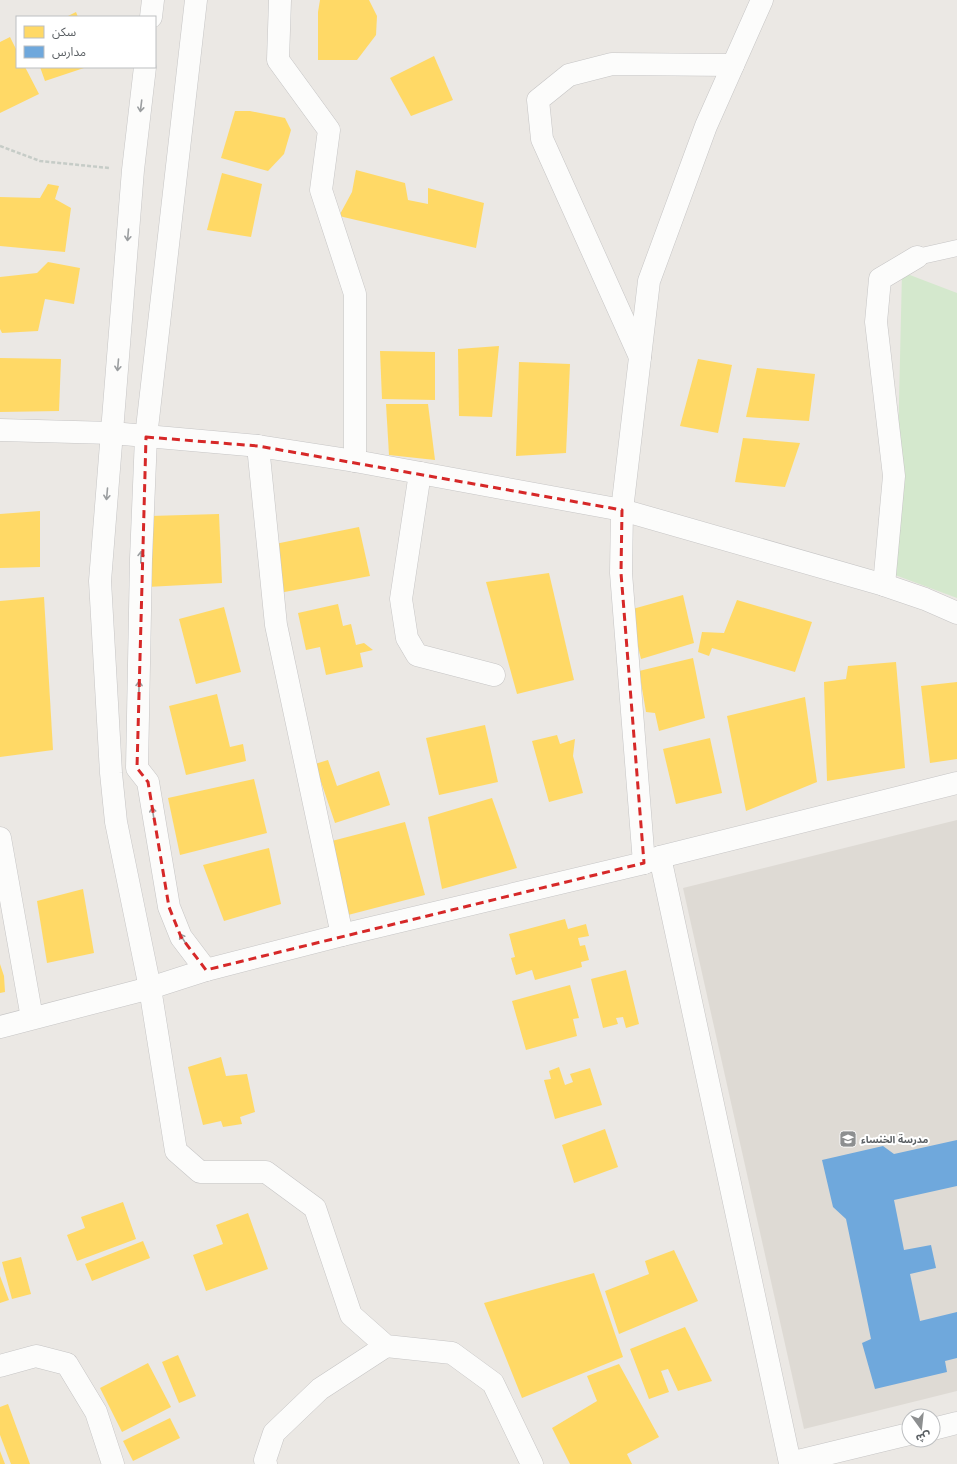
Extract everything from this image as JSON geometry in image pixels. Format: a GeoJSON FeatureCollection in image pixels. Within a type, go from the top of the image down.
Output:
{"type":"FeatureCollection","features":[{"type":"Feature","properties":{"kind":"street"},"geometry":{"type":"LineString","coordinates":[[151,16],[153,0]]}},
{"type":"Feature","properties":{"kind":"street"},"geometry":{"type":"LineString","coordinates":[[196,0],[146,437],[141,559],[137,768],[148,782],[169,907],[182,937],[206,970]]}},
{"type":"Feature","properties":{"kind":"street"},"geometry":{"type":"LineString","coordinates":[[280,0],[278,60],[330,130],[321,190],[355,294],[355,461]]}},
{"type":"Feature","properties":{"kind":"street"},"geometry":{"type":"LineString","coordinates":[[762,0],[706,126],[649,281],[622,510],[621,572],[652,860],[790,1463],[901,1436]]}},
{"type":"Feature","properties":{"kind":"street"},"geometry":{"type":"LineString","coordinates":[[640,358],[542,139],[538,100],[569,75],[612,64],[733,65]]}},
{"type":"Feature","properties":{"kind":"street"},"geometry":{"type":"LineString","coordinates":[[145,68],[133,170],[100,580],[111,773],[116,822],[150,988],[176,1151],[200,1172],[266,1172],[315,1208],[351,1315],[386,1346],[452,1353],[493,1383],[532,1464]]}},
{"type":"Feature","properties":{"kind":"street"},"geometry":{"type":"LineString","coordinates":[[884,585],[894,476],[876,322],[880,279],[917,257]]}},
{"type":"Feature","properties":{"kind":"street"},"geometry":{"type":"LineString","coordinates":[[0,430],[112,434],[258,446],[355,461],[622,510],[884,585],[925,599],[957,613]]}},
{"type":"Feature","properties":{"kind":"street"},"geometry":{"type":"LineString","coordinates":[[258,446],[276,625],[342,935]]}},
{"type":"Feature","properties":{"kind":"street"},"geometry":{"type":"LineString","coordinates":[[420,473],[402,599],[407,638],[416,655],[494,675]]}},
{"type":"Feature","properties":{"kind":"street"},"geometry":{"type":"LineString","coordinates":[[0,1027],[150,988],[206,970],[342,935],[652,860],[957,783]]}},
{"type":"Feature","properties":{"kind":"street"},"geometry":{"type":"LineString","coordinates":[[0,838],[32,1018]]}},
{"type":"Feature","properties":{"kind":"street"},"geometry":{"type":"LineString","coordinates":[[266,1464],[265,1460],[274,1433],[320,1389],[386,1346]]}},
{"type":"Feature","properties":{"kind":"street"},"geometry":{"type":"LineString","coordinates":[[0,1366],[36,1356],[67,1364],[96,1412],[113,1464]]}},
{"type":"Feature","properties":{"kind":"street"},"geometry":{"type":"LineString","coordinates":[[941,1427],[957,1423]]}},
{"type":"Feature","properties":{"kind":"lane"},"geometry":{"type":"LineString","coordinates":[[917,257],[957,248]]}},
{"type":"Feature","properties":{"kind":"path"},"geometry":{"type":"LineString","coordinates":[[0,146],[40,161],[133,170]]}},
{"type":"Feature","properties":{"kind":"highlighted area"},"geometry":{"type":"Polygon","coordinates":[[[146,437],[258,446],[622,510],[621,573],[644,863],[206,970],[181,937],[169,907],[148,782],[137,768],[146,437]]]}},
{"type":"Feature","properties":{"kind":"shaded area","name":"مدرسة الخنساء"},"geometry":{"type":"Polygon","coordinates":[[[957,820],[957,1391],[804,1429],[683,888],[957,820]]]}},
{"type":"Feature","properties":{"kind":"green space"},"geometry":{"type":"Polygon","coordinates":[[[902,272],[957,293],[957,598],[895,575],[902,272]]]}},
{"type":"Feature","properties":{"kind":"building: سكن"},"geometry":{"type":"Polygon","coordinates":[[[320,0],[369,0],[377,16],[376,35],[357,60],[318,60],[318,12],[320,0]]]}},
{"type":"Feature","properties":{"kind":"building: سكن"},"geometry":{"type":"Polygon","coordinates":[[[76,12],[78,16],[68,16],[76,12]]]}},
{"type":"Feature","properties":{"kind":"building: سكن"},"geometry":{"type":"Polygon","coordinates":[[[10,37],[16,49],[16,68],[26,68],[39,94],[0,113],[0,42],[10,37]]]}},
{"type":"Feature","properties":{"kind":"building: سكن"},"geometry":{"type":"Polygon","coordinates":[[[434,56],[453,100],[411,116],[390,78],[434,56]]]}},
{"type":"Feature","properties":{"kind":"building: سكن"},"geometry":{"type":"Polygon","coordinates":[[[40,68],[84,68],[45,81],[40,68]]]}},
{"type":"Feature","properties":{"kind":"building: سكن"},"geometry":{"type":"Polygon","coordinates":[[[235,111],[250,111],[285,118],[291,130],[284,154],[268,171],[221,158],[235,111]]]}},
{"type":"Feature","properties":{"kind":"building: سكن"},"geometry":{"type":"Polygon","coordinates":[[[356,170],[405,183],[408,200],[428,204],[428,188],[484,203],[476,248],[339,216],[352,192],[356,170]]]}},
{"type":"Feature","properties":{"kind":"building: سكن"},"geometry":{"type":"Polygon","coordinates":[[[222,173],[262,184],[251,237],[207,230],[222,173]]]}},
{"type":"Feature","properties":{"kind":"building: سكن"},"geometry":{"type":"Polygon","coordinates":[[[48,184],[59,186],[55,199],[71,208],[65,252],[0,246],[0,197],[40,198],[48,184]]]}},
{"type":"Feature","properties":{"kind":"building: سكن"},"geometry":{"type":"Polygon","coordinates":[[[48,262],[80,268],[74,304],[45,299],[38,331],[2,333],[0,329],[0,277],[37,273],[48,262]]]}},
{"type":"Feature","properties":{"kind":"building: سكن"},"geometry":{"type":"Polygon","coordinates":[[[499,346],[492,417],[459,416],[458,349],[499,346]]]}},
{"type":"Feature","properties":{"kind":"building: سكن"},"geometry":{"type":"Polygon","coordinates":[[[380,351],[435,352],[435,400],[382,399],[380,351]]]}},
{"type":"Feature","properties":{"kind":"building: سكن"},"geometry":{"type":"Polygon","coordinates":[[[0,358],[61,359],[59,411],[0,412],[0,358]]]}},
{"type":"Feature","properties":{"kind":"building: سكن"},"geometry":{"type":"Polygon","coordinates":[[[698,359],[732,365],[718,433],[680,426],[698,359]]]}},
{"type":"Feature","properties":{"kind":"building: سكن"},"geometry":{"type":"Polygon","coordinates":[[[519,362],[570,364],[566,453],[516,456],[519,362]]]}},
{"type":"Feature","properties":{"kind":"building: سكن"},"geometry":{"type":"Polygon","coordinates":[[[757,368],[815,374],[809,421],[746,417],[757,368]]]}},
{"type":"Feature","properties":{"kind":"building: سكن"},"geometry":{"type":"Polygon","coordinates":[[[386,404],[428,404],[435,460],[389,455],[386,404]]]}},
{"type":"Feature","properties":{"kind":"building: سكن"},"geometry":{"type":"Polygon","coordinates":[[[743,438],[800,443],[785,487],[735,482],[743,438]]]}},
{"type":"Feature","properties":{"kind":"building: سكن"},"geometry":{"type":"Polygon","coordinates":[[[40,511],[40,567],[0,568],[0,514],[40,511]]]}},
{"type":"Feature","properties":{"kind":"building: سكن"},"geometry":{"type":"Polygon","coordinates":[[[219,514],[222,583],[147,587],[150,516],[219,514]]]}},
{"type":"Feature","properties":{"kind":"building: سكن"},"geometry":{"type":"Polygon","coordinates":[[[359,527],[370,576],[279,593],[270,545],[359,527]]]}},
{"type":"Feature","properties":{"kind":"building: سكن"},"geometry":{"type":"Polygon","coordinates":[[[549,573],[574,680],[517,694],[486,582],[549,573]]]}},
{"type":"Feature","properties":{"kind":"building: سكن"},"geometry":{"type":"Polygon","coordinates":[[[683,595],[694,643],[641,659],[629,610],[683,595]]]}},
{"type":"Feature","properties":{"kind":"building: سكن"},"geometry":{"type":"Polygon","coordinates":[[[44,597],[53,750],[0,757],[0,601],[44,597]]]}},
{"type":"Feature","properties":{"kind":"building: سكن"},"geometry":{"type":"Polygon","coordinates":[[[737,600],[812,622],[795,672],[712,648],[709,656],[698,652],[702,632],[724,633],[737,600]]]}},
{"type":"Feature","properties":{"kind":"building: سكن"},"geometry":{"type":"Polygon","coordinates":[[[338,604],[343,626],[351,624],[356,645],[364,643],[373,650],[360,653],[363,667],[326,675],[320,647],[306,650],[298,613],[338,604]]]}},
{"type":"Feature","properties":{"kind":"building: سكن"},"geometry":{"type":"Polygon","coordinates":[[[224,607],[241,672],[196,684],[179,619],[224,607]]]}},
{"type":"Feature","properties":{"kind":"building: سكن"},"geometry":{"type":"Polygon","coordinates":[[[693,658],[705,718],[659,731],[655,713],[646,712],[639,671],[693,658]]]}},
{"type":"Feature","properties":{"kind":"building: سكن"},"geometry":{"type":"Polygon","coordinates":[[[896,662],[905,768],[827,781],[824,682],[846,679],[848,666],[896,662]]]}},
{"type":"Feature","properties":{"kind":"building: سكن"},"geometry":{"type":"Polygon","coordinates":[[[957,682],[957,759],[930,763],[921,686],[957,682]]]}},
{"type":"Feature","properties":{"kind":"building: سكن"},"geometry":{"type":"Polygon","coordinates":[[[217,694],[230,747],[243,744],[246,761],[186,775],[169,706],[217,694]]]}},
{"type":"Feature","properties":{"kind":"building: سكن"},"geometry":{"type":"Polygon","coordinates":[[[805,697],[817,782],[746,811],[727,716],[805,697]]]}},
{"type":"Feature","properties":{"kind":"building: سكن"},"geometry":{"type":"Polygon","coordinates":[[[485,725],[498,782],[439,795],[426,738],[485,725]]]}},
{"type":"Feature","properties":{"kind":"building: سكن"},"geometry":{"type":"Polygon","coordinates":[[[557,735],[560,744],[575,739],[573,756],[583,793],[549,802],[532,741],[557,735]]]}},
{"type":"Feature","properties":{"kind":"building: سكن"},"geometry":{"type":"Polygon","coordinates":[[[710,738],[722,793],[676,804],[663,749],[710,738]]]}},
{"type":"Feature","properties":{"kind":"building: سكن"},"geometry":{"type":"Polygon","coordinates":[[[328,760],[337,786],[379,771],[390,805],[335,823],[315,764],[328,760]]]}},
{"type":"Feature","properties":{"kind":"building: سكن"},"geometry":{"type":"Polygon","coordinates":[[[254,779],[267,833],[180,855],[168,798],[254,779]]]}},
{"type":"Feature","properties":{"kind":"building: سكن"},"geometry":{"type":"Polygon","coordinates":[[[492,798],[517,868],[442,889],[428,817],[492,798]]]}},
{"type":"Feature","properties":{"kind":"building: سكن"},"geometry":{"type":"Polygon","coordinates":[[[405,822],[425,895],[348,915],[328,842],[405,822]]]}},
{"type":"Feature","properties":{"kind":"building: سكن"},"geometry":{"type":"Polygon","coordinates":[[[269,848],[281,904],[224,921],[203,865],[269,848]]]}},
{"type":"Feature","properties":{"kind":"building: سكن"},"geometry":{"type":"Polygon","coordinates":[[[83,889],[94,953],[47,963],[37,901],[83,889]]]}},
{"type":"Feature","properties":{"kind":"building: سكن"},"geometry":{"type":"Polygon","coordinates":[[[565,919],[568,929],[586,924],[589,936],[578,938],[580,946],[585,945],[589,960],[581,962],[582,967],[535,980],[532,970],[516,975],[511,958],[515,957],[509,934],[565,919]]]}},
{"type":"Feature","properties":{"kind":"building: سكن"},"geometry":{"type":"Polygon","coordinates":[[[0,964],[4,976],[5,992],[0,993],[0,964]]]}},
{"type":"Feature","properties":{"kind":"building: سكن"},"geometry":{"type":"Polygon","coordinates":[[[626,970],[639,1024],[626,1028],[623,1017],[616,1018],[618,1024],[603,1028],[591,979],[626,970]]]}},
{"type":"Feature","properties":{"kind":"building: سكن"},"geometry":{"type":"Polygon","coordinates":[[[570,985],[579,1018],[573,1019],[577,1036],[526,1050],[512,1001],[570,985]]]}},
{"type":"Feature","properties":{"kind":"building: سكن"},"geometry":{"type":"Polygon","coordinates":[[[221,1057],[226,1076],[247,1074],[255,1112],[240,1117],[242,1124],[223,1127],[221,1121],[203,1125],[188,1067],[221,1057]]]}},
{"type":"Feature","properties":{"kind":"building: سكن"},"geometry":{"type":"Polygon","coordinates":[[[559,1067],[565,1085],[573,1082],[570,1074],[590,1068],[602,1105],[555,1119],[544,1080],[551,1079],[549,1071],[559,1067]]]}},
{"type":"Feature","properties":{"kind":"building: سكن"},"geometry":{"type":"Polygon","coordinates":[[[605,1129],[618,1167],[574,1183],[562,1145],[605,1129]]]}},
{"type":"Feature","properties":{"kind":"building: سكن"},"geometry":{"type":"Polygon","coordinates":[[[123,1202],[136,1239],[77,1261],[67,1235],[85,1228],[81,1217],[123,1202]]]}},
{"type":"Feature","properties":{"kind":"building: سكن"},"geometry":{"type":"Polygon","coordinates":[[[248,1213],[268,1269],[206,1291],[193,1255],[223,1244],[216,1225],[248,1213]]]}},
{"type":"Feature","properties":{"kind":"building: سكن"},"geometry":{"type":"Polygon","coordinates":[[[143,1241],[150,1258],[92,1281],[85,1264],[143,1241]]]}},
{"type":"Feature","properties":{"kind":"building: سكن"},"geometry":{"type":"Polygon","coordinates":[[[674,1250],[698,1301],[619,1334],[605,1291],[649,1274],[645,1261],[674,1250]]]}},
{"type":"Feature","properties":{"kind":"building: سكن"},"geometry":{"type":"Polygon","coordinates":[[[21,1257],[31,1294],[12,1299],[2,1262],[21,1257]]]}},
{"type":"Feature","properties":{"kind":"building: سكن"},"geometry":{"type":"Polygon","coordinates":[[[594,1273],[623,1357],[522,1398],[484,1303],[594,1273]]]}},
{"type":"Feature","properties":{"kind":"building: سكن"},"geometry":{"type":"Polygon","coordinates":[[[0,1276],[9,1300],[0,1303],[0,1276]]]}},
{"type":"Feature","properties":{"kind":"building: سكن"},"geometry":{"type":"Polygon","coordinates":[[[685,1327],[712,1381],[678,1391],[668,1369],[661,1371],[669,1392],[649,1399],[630,1349],[685,1327]]]}},
{"type":"Feature","properties":{"kind":"building: سكن"},"geometry":{"type":"Polygon","coordinates":[[[178,1355],[196,1396],[179,1403],[162,1362],[178,1355]]]}},
{"type":"Feature","properties":{"kind":"building: سكن"},"geometry":{"type":"Polygon","coordinates":[[[148,1363],[171,1407],[122,1432],[100,1388],[148,1363]]]}},
{"type":"Feature","properties":{"kind":"building: سكن"},"geometry":{"type":"Polygon","coordinates":[[[619,1364],[659,1437],[627,1454],[632,1464],[570,1464],[552,1428],[597,1401],[587,1376],[619,1364]]]}},
{"type":"Feature","properties":{"kind":"building: سكن"},"geometry":{"type":"Polygon","coordinates":[[[8,1404],[30,1464],[11,1464],[0,1435],[0,1407],[8,1404]]]}},
{"type":"Feature","properties":{"kind":"building: سكن"},"geometry":{"type":"Polygon","coordinates":[[[170,1418],[180,1438],[133,1461],[123,1441],[170,1418]]]}},
{"type":"Feature","properties":{"kind":"building: سكن"},"geometry":{"type":"Polygon","coordinates":[[[0,1451],[5,1464],[0,1464],[0,1451]]]}},
{"type":"Feature","properties":{"kind":"building: مدارس"},"geometry":{"type":"Polygon","coordinates":[[[957,1140],[957,1186],[894,1200],[904,1250],[931,1245],[936,1268],[910,1274],[920,1321],[957,1312],[957,1358],[945,1361],[947,1372],[875,1389],[862,1343],[871,1339],[846,1219],[833,1207],[822,1160],[883,1146],[894,1154],[957,1140]]]}},
{"type":"Feature","properties":{"kind":"place","name":"مدرسة الخنساء"},"geometry":{"type":"Point","coordinates":[848,1139]}}]}
